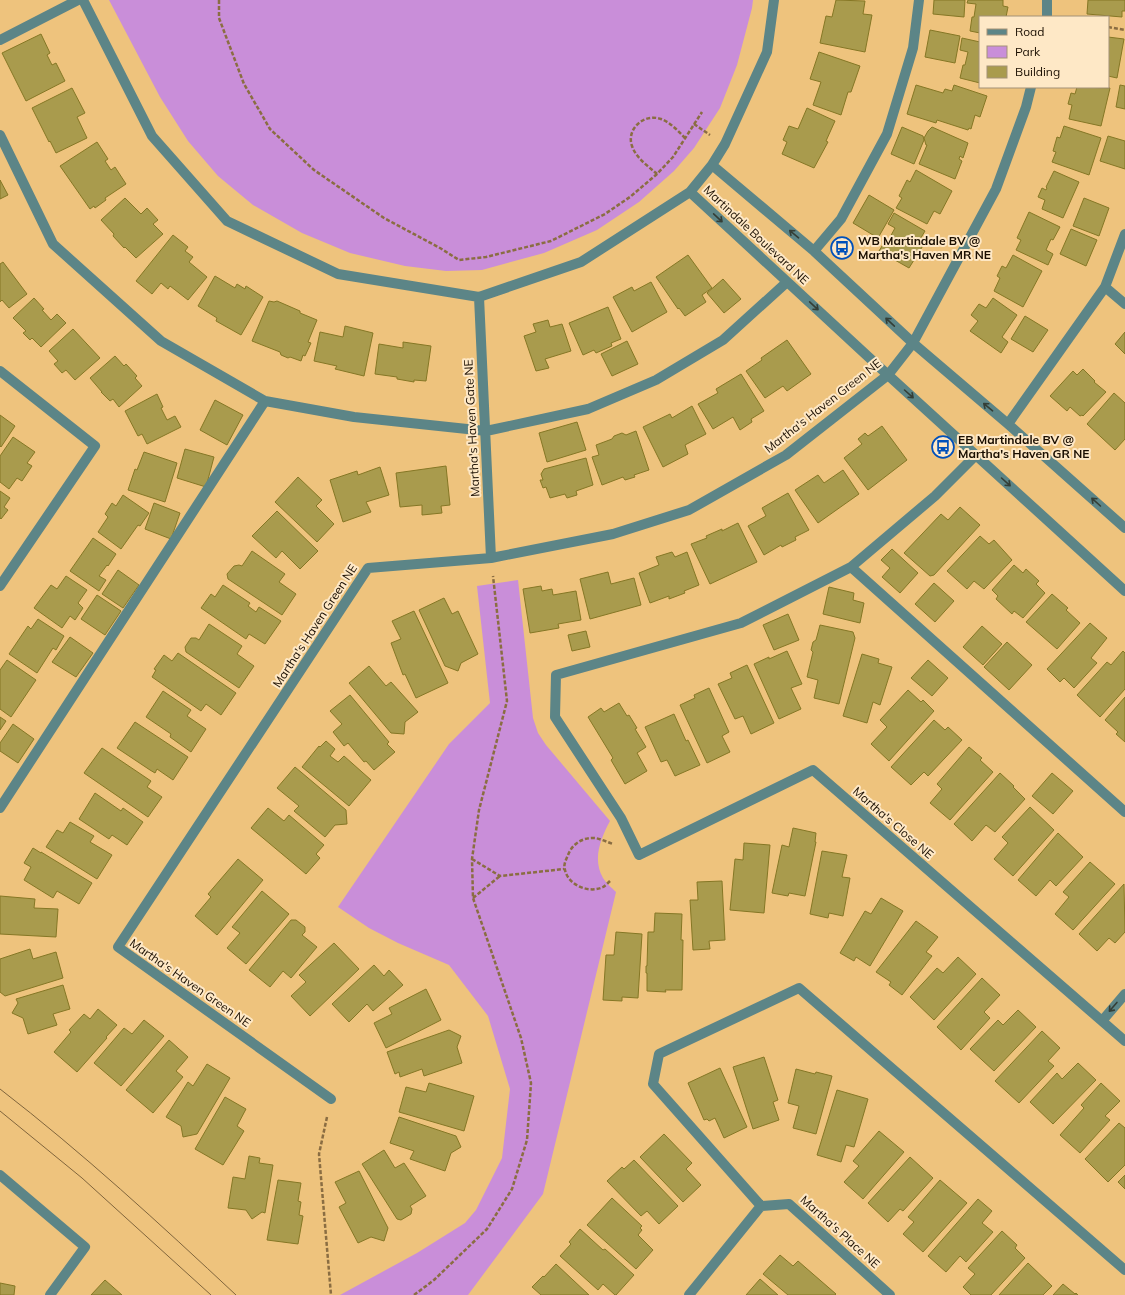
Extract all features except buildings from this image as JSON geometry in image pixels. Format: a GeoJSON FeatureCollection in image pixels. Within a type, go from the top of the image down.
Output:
{"type":"FeatureCollection","features":[{"type":"Feature","properties":{"kind":"street"},"geometry":{"type":"LineString","coordinates":[[0,40],[78,0]]}},
{"type":"Feature","properties":{"kind":"street","name":"Martindale Boulevard NE"},"geometry":{"type":"LineString","coordinates":[[83,0],[152,136],[227,221],[338,274],[479,297],[580,262],[690,192],[1125,591]]}},
{"type":"Feature","properties":{"kind":"street"},"geometry":{"type":"LineString","coordinates":[[690,192],[712,165],[725,144],[766,52],[774,0]]}},
{"type":"Feature","properties":{"kind":"street"},"geometry":{"type":"LineString","coordinates":[[814,252],[841,219],[887,134],[913,48],[919,0]]}},
{"type":"Feature","properties":{"kind":"street"},"geometry":{"type":"LineString","coordinates":[[1047,0],[1047,16]]}},
{"type":"Feature","properties":{"kind":"street","name":"Martha's Haven Green NE"},"geometry":{"type":"LineString","coordinates":[[331,1099],[118,948],[368,568],[491,558],[613,534],[689,510],[786,455],[888,375],[913,343],[996,190],[1026,107],[1031,88]]}},
{"type":"Feature","properties":{"kind":"street"},"geometry":{"type":"LineString","coordinates":[[0,135],[53,244],[161,341],[265,401],[354,417],[486,431],[588,409],[656,380],[724,340],[787,282]]}},
{"type":"Feature","properties":{"kind":"street","name":"Martindale Boulevard NE"},"geometry":{"type":"LineString","coordinates":[[712,165],[814,252],[913,343],[1008,424],[1125,528]]}},
{"type":"Feature","properties":{"kind":"street"},"geometry":{"type":"LineString","coordinates":[[1008,424],[1105,287],[1125,234]]}},
{"type":"Feature","properties":{"kind":"street"},"geometry":{"type":"LineString","coordinates":[[1105,287],[1125,304]]}},
{"type":"Feature","properties":{"kind":"street","name":"Martha's Haven Gate NE"},"geometry":{"type":"LineString","coordinates":[[479,297],[491,558]]}},
{"type":"Feature","properties":{"kind":"street"},"geometry":{"type":"LineString","coordinates":[[0,371],[95,446],[0,586]]}},
{"type":"Feature","properties":{"kind":"street"},"geometry":{"type":"LineString","coordinates":[[0,808],[265,401]]}},
{"type":"Feature","properties":{"kind":"street"},"geometry":{"type":"LineString","coordinates":[[640,855],[621,818],[555,717],[556,675],[741,623],[851,567],[935,496],[976,455]]}},
{"type":"Feature","properties":{"kind":"street"},"geometry":{"type":"LineString","coordinates":[[851,567],[1125,812]]}},
{"type":"Feature","properties":{"kind":"street","name":"Martha's Close NE"},"geometry":{"type":"LineString","coordinates":[[640,855],[813,770],[1125,1041]]}},
{"type":"Feature","properties":{"kind":"street"},"geometry":{"type":"LineString","coordinates":[[689,1295],[761,1206],[653,1084],[659,1054],[799,988],[1125,1270]]}},
{"type":"Feature","properties":{"kind":"street"},"geometry":{"type":"LineString","coordinates":[[1102,1021],[1125,994]]}},
{"type":"Feature","properties":{"kind":"street"},"geometry":{"type":"LineString","coordinates":[[0,1176],[85,1247],[50,1295]]}},
{"type":"Feature","properties":{"kind":"street","name":"Martha's Place NE"},"geometry":{"type":"LineString","coordinates":[[761,1206],[789,1204],[890,1295]]}},
{"type":"Feature","properties":{"kind":"path"},"geometry":{"type":"LineString","coordinates":[[219,0],[219,18],[244,84],[270,129],[314,170],[384,218],[459,260],[486,257],[551,241],[604,214],[630,197],[657,174],[673,157],[702,112]]}},
{"type":"Feature","properties":{"kind":"path"},"geometry":{"type":"LineString","coordinates":[[1109,27],[1125,30]]}},
{"type":"Feature","properties":{"kind":"path"},"geometry":{"type":"LineString","coordinates":[[657,174],[640,160],[632,146],[631,134],[637,123],[648,117],[661,119],[685,138]]}},
{"type":"Feature","properties":{"kind":"path"},"geometry":{"type":"LineString","coordinates":[[694,124],[710,135]]}},
{"type":"Feature","properties":{"kind":"path"},"geometry":{"type":"LineString","coordinates":[[414,1295],[434,1280],[487,1229],[512,1189],[527,1140],[531,1083],[521,1038],[473,898],[472,859],[479,810],[507,701],[491,558]]}},
{"type":"Feature","properties":{"kind":"path"},"geometry":{"type":"LineString","coordinates":[[610,881],[603,887],[595,889],[575,885],[568,878],[564,869],[565,861],[569,851],[575,844],[585,839],[596,838],[640,855]]}},
{"type":"Feature","properties":{"kind":"path"},"geometry":{"type":"LineString","coordinates":[[472,859],[500,876]]}},
{"type":"Feature","properties":{"kind":"path"},"geometry":{"type":"LineString","coordinates":[[473,898],[500,876],[564,869]]}},
{"type":"Feature","properties":{"kind":"path"},"geometry":{"type":"LineString","coordinates":[[331,1099],[319,1154],[331,1295]]}},
{"type":"Feature","properties":{"kind":"green space"},"geometry":{"type":"Polygon","coordinates":[[[109,0],[753,0],[737,65],[720,108],[694,148],[674,171],[639,202],[597,230],[544,253],[482,270],[446,271],[405,266],[350,253],[302,233],[253,205],[218,176],[188,141],[160,97],[109,0]]]}},
{"type":"Feature","properties":{"kind":"green space"},"geometry":{"type":"Polygon","coordinates":[[[518,580],[533,718],[538,733],[546,745],[610,821],[601,841],[598,863],[603,878],[616,892],[543,1194],[468,1295],[340,1295],[417,1253],[465,1223],[476,1210],[502,1158],[510,1089],[488,1016],[449,965],[398,943],[369,928],[338,907],[449,744],[490,703],[477,586],[518,580]]]}},
{"type":"Feature","properties":{"kind":"tram line"},"geometry":{"type":"LineString","coordinates":[[0,1089],[61,1138],[150,1215],[236,1295]]}},
{"type":"Feature","properties":{"kind":"tram line"},"geometry":{"type":"LineString","coordinates":[[0,1111],[82,1178],[211,1295]]}},
{"type":"Feature","properties":{"kind":"place","name":"WB Martindale BV @ Martha's Haven MR NE"},"geometry":{"type":"Point","coordinates":[842,248]}},
{"type":"Feature","properties":{"kind":"place","name":"EB Martindale BV @ Martha's Haven GR NE"},"geometry":{"type":"Point","coordinates":[943,447]}}]}
